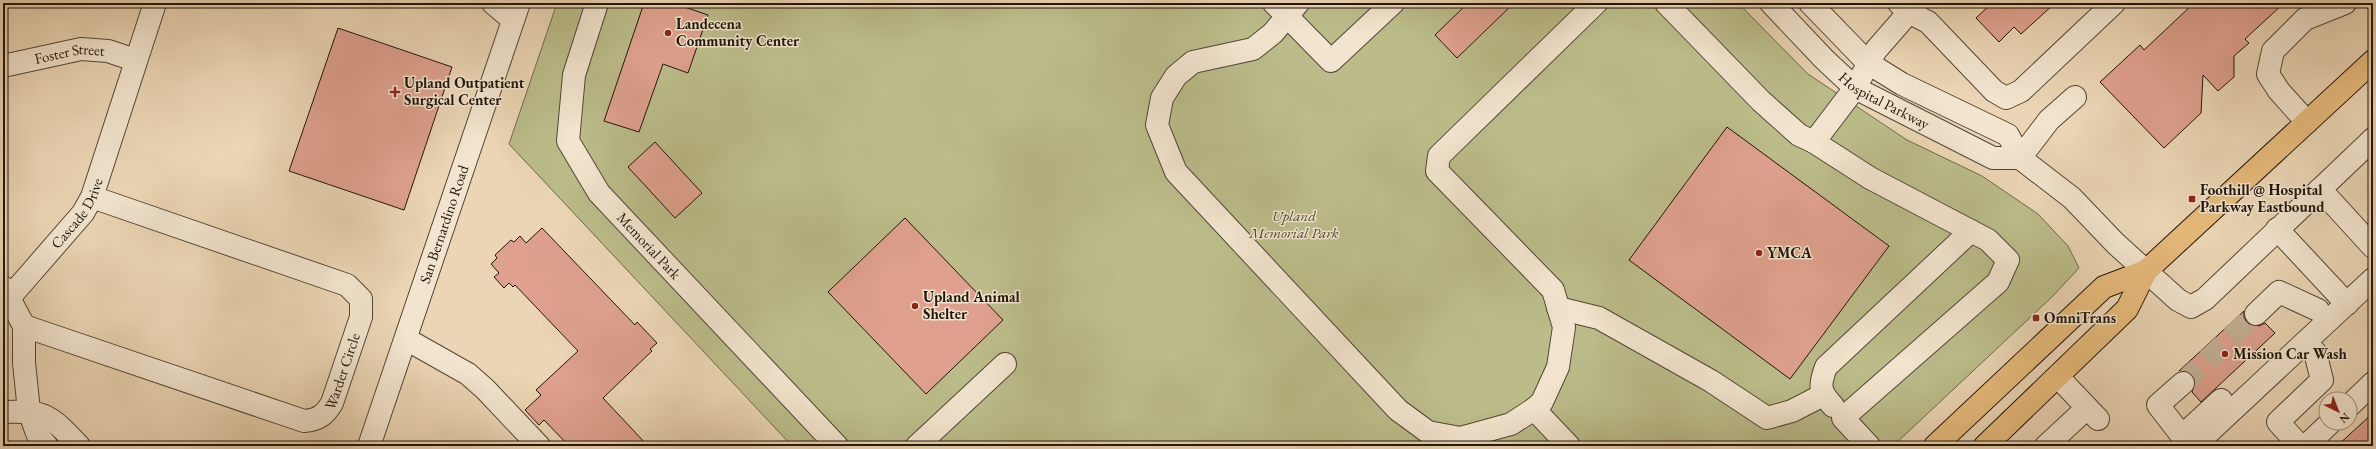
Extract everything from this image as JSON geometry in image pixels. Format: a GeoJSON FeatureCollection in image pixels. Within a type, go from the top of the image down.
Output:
{"type":"FeatureCollection","features":[{"type":"Feature","properties":{"kind":"main road"},"geometry":{"type":"LineString","coordinates":[[1985,446],[2127,309],[2146,271],[2373,61]]}},
{"type":"Feature","properties":{"kind":"main road"},"geometry":{"type":"LineString","coordinates":[[1935,446],[2104,287],[2146,271]]}},
{"type":"Feature","properties":{"kind":"street","name":"Cascade Drive"},"geometry":{"type":"LineString","coordinates":[[46,446],[38,436],[29,411],[24,363],[24,326],[6,292],[83,213],[92,197],[135,60],[155,3]]}},
{"type":"Feature","properties":{"kind":"street"},"geometry":{"type":"LineString","coordinates":[[493,3],[516,11]]}},
{"type":"Feature","properties":{"kind":"street","name":"Memorial Park"},"geometry":{"type":"LineString","coordinates":[[597,3],[574,75],[568,140],[600,193],[837,446]]}},
{"type":"Feature","properties":{"kind":"street"},"geometry":{"type":"LineString","coordinates":[[1393,3],[1331,61],[1287,8],[1273,33],[1253,49],[1193,62],[1176,76],[1162,98],[1157,125],[1176,172],[1398,410],[1430,439],[1460,438],[1511,424],[1542,402],[1558,367],[1564,327],[1553,290],[1437,171],[1439,156],[1456,138],[1596,3]]}},
{"type":"Feature","properties":{"kind":"street"},"geometry":{"type":"LineString","coordinates":[[1666,3],[1761,101],[1799,135],[1814,142],[1870,178],[1988,240],[2008,260],[1998,282],[1843,418]]}},
{"type":"Feature","properties":{"kind":"street","name":"Hospital Parkway"},"geometry":{"type":"LineString","coordinates":[[1771,3],[1825,60],[1855,88],[1993,158],[2020,158]]}},
{"type":"Feature","properties":{"kind":"street","name":"Hospital Parkway"},"geometry":{"type":"LineString","coordinates":[[1810,3],[1868,62],[1902,84],[2008,135],[2020,158],[2072,198],[2116,244],[2178,300],[2191,307],[2205,299],[2277,229]]}},
{"type":"Feature","properties":{"kind":"street"},"geometry":{"type":"LineString","coordinates":[[1814,142],[1855,88],[1868,62],[1908,6],[1928,22],[1994,91],[2006,98],[2021,91],[2114,3]]}},
{"type":"Feature","properties":{"kind":"street"},"geometry":{"type":"LineString","coordinates":[[2306,122],[2278,91],[2268,74],[2273,50],[2306,19],[2345,3]]}},
{"type":"Feature","properties":{"kind":"street","name":"San Bernardino Road"},"geometry":{"type":"LineString","coordinates":[[369,446],[516,11]]}},
{"type":"Feature","properties":{"kind":"street","name":"Foster Street"},"geometry":{"type":"LineString","coordinates":[[3,66],[81,49],[108,51],[135,60]]}},
{"type":"Feature","properties":{"kind":"street"},"geometry":{"type":"LineString","coordinates":[[2020,158],[2048,120],[2075,97]]}},
{"type":"Feature","properties":{"kind":"street"},"geometry":{"type":"LineString","coordinates":[[2347,304],[2277,229],[2373,139]]}},
{"type":"Feature","properties":{"kind":"street"},"geometry":{"type":"LineString","coordinates":[[2320,190],[2373,247]]}},
{"type":"Feature","properties":{"kind":"street","name":"Warder Circle"},"geometry":{"type":"LineString","coordinates":[[24,326],[304,421],[320,418],[328,412],[362,317],[361,299],[355,291],[347,285],[92,197]]}},
{"type":"Feature","properties":{"kind":"street"},"geometry":{"type":"LineString","coordinates":[[1869,446],[1823,395],[1820,383],[1826,367],[1971,231]]}},
{"type":"Feature","properties":{"kind":"street"},"geometry":{"type":"LineString","coordinates":[[2190,443],[2347,304],[2373,279]]}},
{"type":"Feature","properties":{"kind":"street"},"geometry":{"type":"LineString","coordinates":[[2256,314],[2279,292],[2318,310]]}},
{"type":"Feature","properties":{"kind":"street"},"geometry":{"type":"LineString","coordinates":[[2190,443],[2318,310],[2347,304]]}},
{"type":"Feature","properties":{"kind":"street"},"geometry":{"type":"LineString","coordinates":[[2217,446],[2337,331],[2347,304]]}},
{"type":"Feature","properties":{"kind":"street"},"geometry":{"type":"LineString","coordinates":[[1558,308],[1599,318],[1711,381],[1766,418],[1792,411],[1823,395]]}},
{"type":"Feature","properties":{"kind":"street"},"geometry":{"type":"LineString","coordinates":[[406,339],[468,374],[485,389],[539,446]]}},
{"type":"Feature","properties":{"kind":"street"},"geometry":{"type":"LineString","coordinates":[[2300,446],[2278,422],[2322,380],[2315,352]]}},
{"type":"Feature","properties":{"kind":"street"},"geometry":{"type":"LineString","coordinates":[[917,446],[1005,364]]}},
{"type":"Feature","properties":{"kind":"street"},"geometry":{"type":"LineString","coordinates":[[2046,446],[2092,413],[2058,377]]}},
{"type":"Feature","properties":{"kind":"street"},"geometry":{"type":"LineString","coordinates":[[2183,383],[2158,405],[2190,443]]}},
{"type":"Feature","properties":{"kind":"street"},"geometry":{"type":"LineString","coordinates":[[2358,397],[2373,383]]}},
{"type":"Feature","properties":{"kind":"street"},"geometry":{"type":"LineString","coordinates":[[1534,409],[1569,446]]}},
{"type":"Feature","properties":{"kind":"street"},"geometry":{"type":"LineString","coordinates":[[3,412],[29,411],[56,421],[78,446]]}},
{"type":"Feature","properties":{"kind":"street"},"geometry":{"type":"LineString","coordinates":[[2306,446],[2322,431]]}},
{"type":"Feature","properties":{"kind":"green space","name":"Upland Memorial Park"},"geometry":{"type":"Polygon","coordinates":[[[557,3],[1738,3],[1808,74],[1907,140],[1982,176],[2038,214],[2068,246],[2079,268],[2053,296],[1893,446],[792,446],[509,144],[557,3]]]}},
{"type":"Feature","properties":{"kind":"building"},"geometry":{"type":"Polygon","coordinates":[[[644,3],[673,3],[708,15],[688,73],[663,64],[639,132],[604,121],[644,3]]]}},
{"type":"Feature","properties":{"kind":"building"},"geometry":{"type":"Polygon","coordinates":[[[1468,3],[1514,3],[1457,58],[1435,35],[1468,3]]]}},
{"type":"Feature","properties":{"kind":"building"},"geometry":{"type":"Polygon","coordinates":[[[1992,3],[2055,3],[2021,34],[2014,27],[1999,42],[1976,18],[1992,3]]]}},
{"type":"Feature","properties":{"kind":"building"},"geometry":{"type":"Polygon","coordinates":[[[2194,3],[2284,3],[2245,39],[2249,43],[2234,56],[2234,77],[2218,91],[2203,75],[2201,113],[2164,148],[2100,82],[2140,45],[2144,50],[2194,3]]]}},
{"type":"Feature","properties":{"kind":"building"},"geometry":{"type":"Polygon","coordinates":[[[338,28],[452,67],[404,210],[289,171],[338,28]]]}},
{"type":"Feature","properties":{"kind":"building","name":"YMCA"},"geometry":{"type":"Polygon","coordinates":[[[1727,127],[1889,246],[1790,379],[1629,260],[1727,127]]]}},
{"type":"Feature","properties":{"kind":"building"},"geometry":{"type":"Polygon","coordinates":[[[655,142],[702,193],[675,218],[628,167],[655,142]]]}},
{"type":"Feature","properties":{"kind":"building","name":"Upland Animal Shelter"},"geometry":{"type":"Polygon","coordinates":[[[905,218],[1003,320],[926,394],[828,292],[905,218]]]}},
{"type":"Feature","properties":{"kind":"building"},"geometry":{"type":"Polygon","coordinates":[[[542,228],[635,325],[637,322],[657,343],[650,349],[652,351],[603,398],[648,446],[569,446],[544,420],[539,425],[525,410],[541,395],[536,390],[578,351],[515,285],[513,287],[509,283],[504,288],[494,277],[499,273],[491,264],[497,258],[495,255],[511,240],[514,242],[520,236],[526,243],[542,228]]]}},
{"type":"Feature","properties":{"kind":"building","name":"Mission Car Wash"},"geometry":{"type":"Polygon","coordinates":[[[2244,311],[2244,317],[2247,323],[2259,326],[2265,323],[2275,333],[2201,402],[2192,392],[2195,381],[2193,375],[2187,371],[2179,371],[2244,311]]]}},
{"type":"Feature","properties":{"kind":"building"},"geometry":{"type":"Polygon","coordinates":[[[2373,413],[2373,446],[2337,446],[2353,431],[2358,431],[2358,427],[2373,413]]]}},
{"type":"Feature","properties":{"kind":"tunnel"},"geometry":{"type":"LineString","coordinates":[[2183,383],[2256,314]]}},
{"type":"Feature","properties":{"kind":"place","name":"Landecena Community Center"},"geometry":{"type":"Point","coordinates":[668,33]}},
{"type":"Feature","properties":{"kind":"place","name":"Upland Outpatient Surgical Center"},"geometry":{"type":"Point","coordinates":[395,92]}},
{"type":"Feature","properties":{"kind":"place","name":"Foothill @ Hospital Parkway Eastbound"},"geometry":{"type":"Point","coordinates":[2192,199]}},
{"type":"Feature","properties":{"kind":"place","name":"YMCA"},"geometry":{"type":"Point","coordinates":[1759,253]}},
{"type":"Feature","properties":{"kind":"place","name":"Upland Animal Shelter"},"geometry":{"type":"Point","coordinates":[915,306]}},
{"type":"Feature","properties":{"kind":"place","name":"OmniTrans"},"geometry":{"type":"Point","coordinates":[2036,318]}},
{"type":"Feature","properties":{"kind":"place","name":"Mission Car Wash"},"geometry":{"type":"Point","coordinates":[2225,354]}}]}
